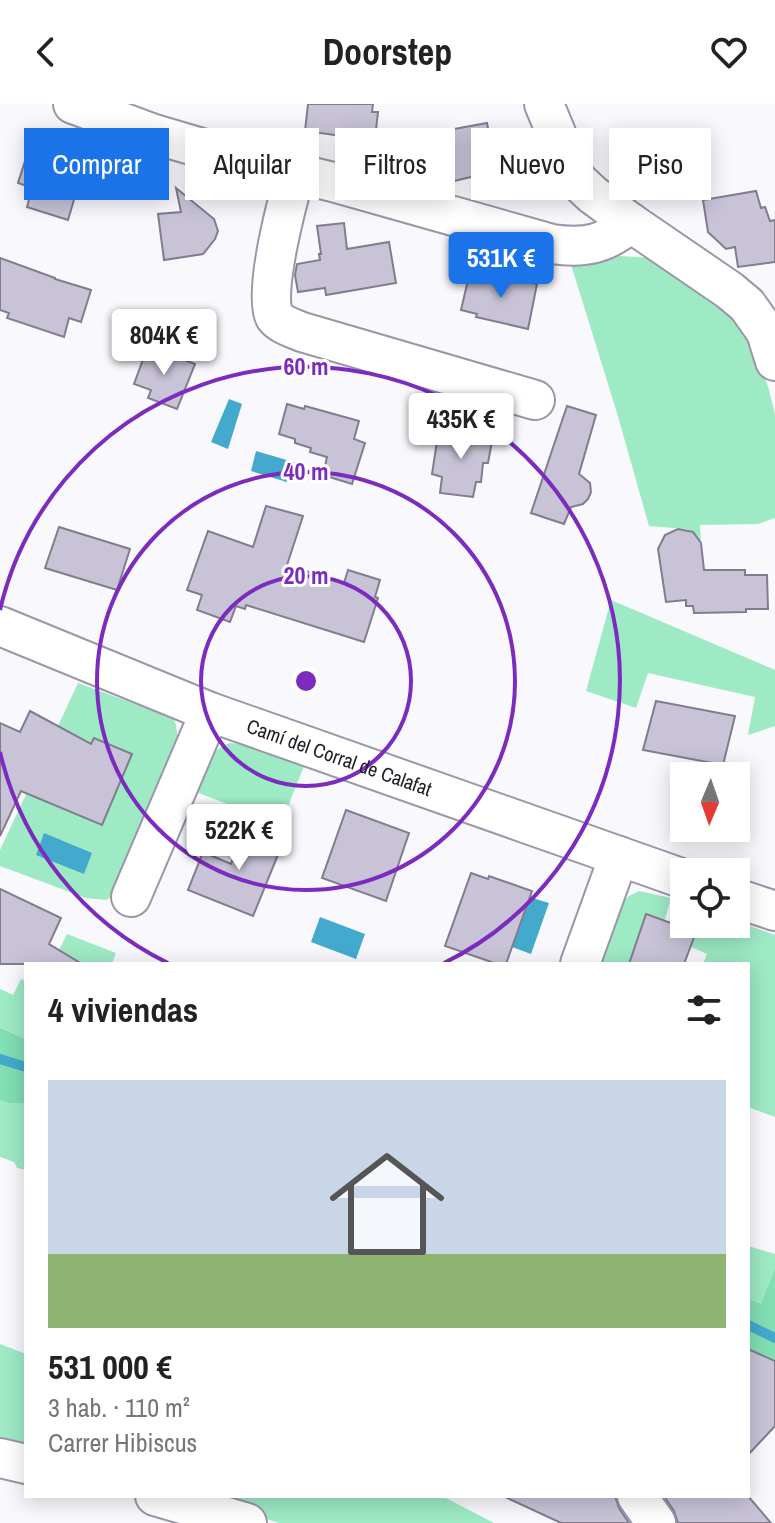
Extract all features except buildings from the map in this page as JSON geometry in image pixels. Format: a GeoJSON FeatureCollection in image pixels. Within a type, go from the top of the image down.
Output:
{"type":"FeatureCollection","features":[{"type":"Feature","properties":{"kind":"street"},"geometry":{"type":"LineString","coordinates":[[73,104],[185,143]]}},
{"type":"Feature","properties":{"kind":"street"},"geometry":{"type":"LineString","coordinates":[[544,104],[570,170],[593,195],[747,305],[766,332],[775,361]]}},
{"type":"Feature","properties":{"kind":"street"},"geometry":{"type":"LineString","coordinates":[[319,179],[552,244],[602,243],[631,223]]}},
{"type":"Feature","properties":{"kind":"street"},"geometry":{"type":"LineString","coordinates":[[289,200],[270,291],[275,317],[284,325],[535,400]]}},
{"type":"Feature","properties":{"kind":"street","name":"Camí del Corral de Calafat"},"geometry":{"type":"LineString","coordinates":[[0,626],[210,712],[670,874]]}},
{"type":"Feature","properties":{"kind":"street"},"geometry":{"type":"LineString","coordinates":[[131,897],[210,712]]}},
{"type":"Feature","properties":{"kind":"street"},"geometry":{"type":"LineString","coordinates":[[581,962],[619,856]]}},
{"type":"Feature","properties":{"kind":"street"},"geometry":{"type":"LineString","coordinates":[[750,903],[775,911]]}},
{"type":"Feature","properties":{"kind":"street"},"geometry":{"type":"LineString","coordinates":[[0,1458],[24,1464]]}},
{"type":"Feature","properties":{"kind":"street"},"geometry":{"type":"LineString","coordinates":[[162,1498],[247,1523]]}},
{"type":"Feature","properties":{"kind":"street"},"geometry":{"type":"LineString","coordinates":[[638,1498],[656,1523]]}},
{"type":"Feature","properties":{"kind":"green space"},"geometry":{"type":"Polygon","coordinates":[[[569,258],[653,258],[726,304],[752,339],[775,414],[775,518],[758,524],[700,525],[701,543],[693,532],[686,529],[649,526],[569,258]]]}},
{"type":"Feature","properties":{"kind":"green space"},"geometry":{"type":"Polygon","coordinates":[[[611,600],[775,670],[775,726],[748,735],[755,697],[648,673],[636,708],[586,691],[611,600]]]}},
{"type":"Feature","properties":{"kind":"green space"},"geometry":{"type":"Polygon","coordinates":[[[78,683],[173,718],[176,725],[179,750],[114,895],[106,900],[86,898],[0,866],[0,850],[78,683]]]}},
{"type":"Feature","properties":{"kind":"green space"},"geometry":{"type":"Polygon","coordinates":[[[230,743],[243,744],[304,766],[281,824],[193,791],[211,756],[230,743]]]}},
{"type":"Feature","properties":{"kind":"green space"},"geometry":{"type":"Polygon","coordinates":[[[639,891],[670,898],[664,922],[646,915],[630,962],[603,962],[598,960],[621,904],[639,891]]]}},
{"type":"Feature","properties":{"kind":"green space"},"geometry":{"type":"Polygon","coordinates":[[[750,926],[775,935],[775,1117],[750,1108],[750,962],[704,962],[707,954],[691,947],[694,938],[750,938],[750,926]]]}},
{"type":"Feature","properties":{"kind":"green space"},"geometry":{"type":"Polygon","coordinates":[[[67,934],[116,953],[113,962],[53,962],[67,934]]]}},
{"type":"Feature","properties":{"kind":"green space"},"geometry":{"type":"Polygon","coordinates":[[[21,979],[24,980],[24,1038],[0,1028],[0,989],[13,995],[21,979]]]}},
{"type":"Feature","properties":{"kind":"green space"},"geometry":{"type":"Polygon","coordinates":[[[0,1028],[24,1038],[24,1104],[0,1100],[0,1028]]]}},
{"type":"Feature","properties":{"kind":"green space"},"geometry":{"type":"Polygon","coordinates":[[[0,1100],[24,1104],[24,1170],[0,1157],[0,1100]]]}},
{"type":"Feature","properties":{"kind":"green space"},"geometry":{"type":"Polygon","coordinates":[[[750,1247],[775,1254],[775,1268],[761,1305],[750,1300],[750,1247]]]}},
{"type":"Feature","properties":{"kind":"green space"},"geometry":{"type":"Polygon","coordinates":[[[775,1268],[775,1426],[750,1453],[750,1300],[761,1304],[775,1268]]]}},
{"type":"Feature","properties":{"kind":"green space"},"geometry":{"type":"Polygon","coordinates":[[[0,1344],[24,1353],[24,1452],[0,1446],[0,1344]]]}},
{"type":"Feature","properties":{"kind":"green space"},"geometry":{"type":"Polygon","coordinates":[[[200,1498],[446,1498],[494,1523],[279,1523],[200,1498]]]}},
{"type":"Feature","properties":{"kind":"water"},"geometry":{"type":"Polygon","coordinates":[[[229,399],[242,404],[228,449],[211,442],[229,399]]]}},
{"type":"Feature","properties":{"kind":"water"},"geometry":{"type":"Polygon","coordinates":[[[256,451],[297,463],[290,483],[251,471],[256,451]]]}},
{"type":"Feature","properties":{"kind":"water"},"geometry":{"type":"Polygon","coordinates":[[[201,806],[239,822],[232,841],[194,826],[201,806]]]}},
{"type":"Feature","properties":{"kind":"water"},"geometry":{"type":"Polygon","coordinates":[[[44,833],[92,853],[84,874],[36,855],[44,833]]]}},
{"type":"Feature","properties":{"kind":"water"},"geometry":{"type":"Polygon","coordinates":[[[529,897],[549,903],[531,954],[512,947],[529,897]]]}},
{"type":"Feature","properties":{"kind":"water"},"geometry":{"type":"Polygon","coordinates":[[[320,917],[365,934],[356,959],[311,942],[320,917]]]}},
{"type":"Feature","properties":{"kind":"waterway"},"geometry":{"type":"LineString","coordinates":[[0,1059],[24,1066]]}},
{"type":"Feature","properties":{"kind":"waterway"},"geometry":{"type":"LineString","coordinates":[[750,1326],[775,1338]]}}]}
